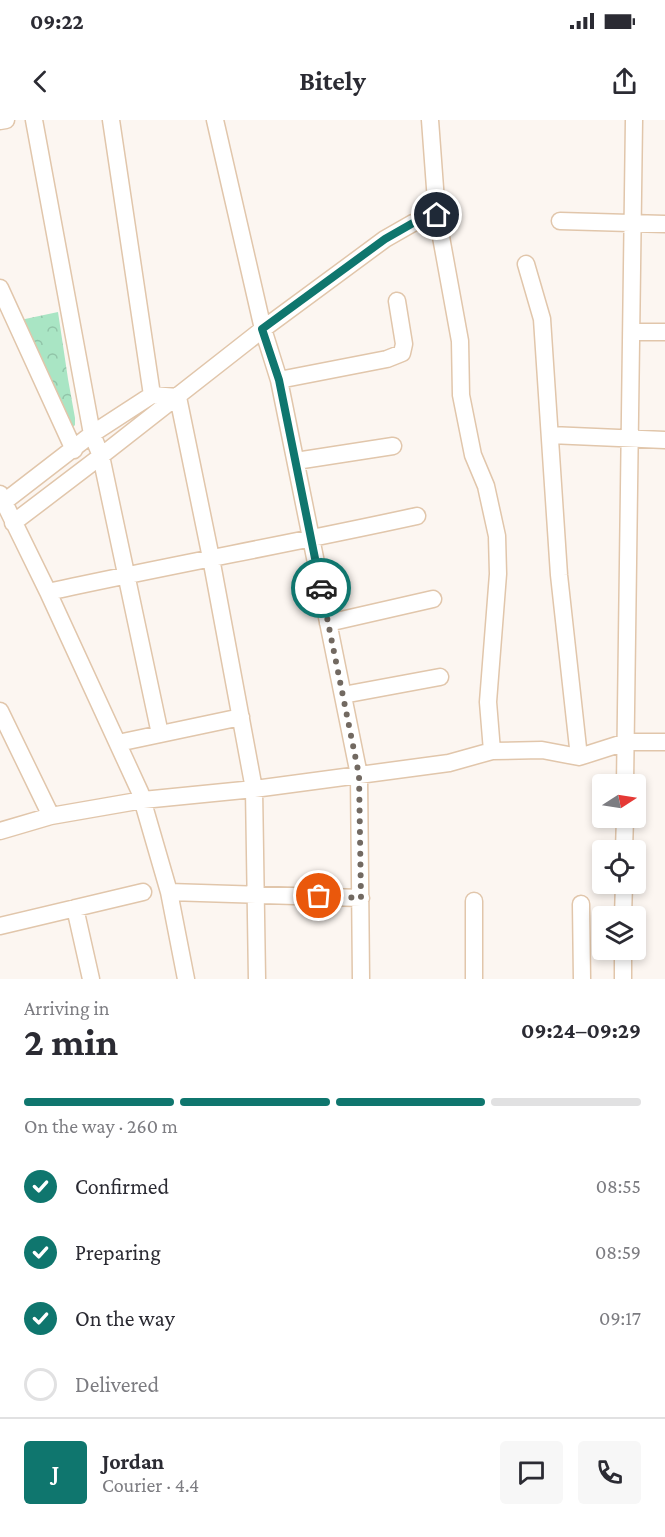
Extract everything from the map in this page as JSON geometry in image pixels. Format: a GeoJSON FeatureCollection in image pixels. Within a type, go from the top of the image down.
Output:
{"type":"FeatureCollection","features":[{"type":"Feature","properties":{"kind":"street"},"geometry":{"type":"LineString","coordinates":[[0,121],[6,120]]}},
{"type":"Feature","properties":{"kind":"street"},"geometry":{"type":"LineString","coordinates":[[34,120],[92,434],[101,456],[160,734]]}},
{"type":"Feature","properties":{"kind":"street"},"geometry":{"type":"LineString","coordinates":[[111,120],[152,395]]}},
{"type":"Feature","properties":{"kind":"street"},"geometry":{"type":"LineString","coordinates":[[215,120],[262,329],[279,380],[359,775],[362,979]]}},
{"type":"Feature","properties":{"kind":"street"},"geometry":{"type":"LineString","coordinates":[[430,120],[437,215],[460,341],[461,395],[473,455],[486,486],[497,536],[498,574],[488,702],[492,750]]}},
{"type":"Feature","properties":{"kind":"street"},"geometry":{"type":"LineString","coordinates":[[625,774],[634,120]]}},
{"type":"Feature","properties":{"kind":"street"},"geometry":{"type":"LineString","coordinates":[[13,523],[178,397],[262,329],[385,239],[413,223],[437,215]]}},
{"type":"Feature","properties":{"kind":"street"},"geometry":{"type":"LineString","coordinates":[[560,221],[665,224]]}},
{"type":"Feature","properties":{"kind":"street"},"geometry":{"type":"LineString","coordinates":[[526,264],[542,318],[559,575],[579,757]]}},
{"type":"Feature","properties":{"kind":"street"},"geometry":{"type":"LineString","coordinates":[[0,288],[74,450]]}},
{"type":"Feature","properties":{"kind":"street"},"geometry":{"type":"LineString","coordinates":[[279,380],[387,359],[402,353],[404,344],[397,301]]}},
{"type":"Feature","properties":{"kind":"street"},"geometry":{"type":"LineString","coordinates":[[631,332],[665,332]]}},
{"type":"Feature","properties":{"kind":"street"},"geometry":{"type":"LineString","coordinates":[[178,397],[152,395],[92,434],[74,450],[2,498],[48,592],[143,800],[169,892],[186,979]]}},
{"type":"Feature","properties":{"kind":"street"},"geometry":{"type":"LineString","coordinates":[[178,397],[254,789],[257,979]]}},
{"type":"Feature","properties":{"kind":"street"},"geometry":{"type":"LineString","coordinates":[[550,435],[665,440]]}},
{"type":"Feature","properties":{"kind":"street"},"geometry":{"type":"LineString","coordinates":[[296,461],[393,446]]}},
{"type":"Feature","properties":{"kind":"street"},"geometry":{"type":"LineString","coordinates":[[48,592],[126,574],[311,539],[417,516]]}},
{"type":"Feature","properties":{"kind":"street"},"geometry":{"type":"LineString","coordinates":[[328,623],[433,599]]}},
{"type":"Feature","properties":{"kind":"street"},"geometry":{"type":"LineString","coordinates":[[343,695],[440,677]]}},
{"type":"Feature","properties":{"kind":"street"},"geometry":{"type":"LineString","coordinates":[[0,711],[51,816]]}},
{"type":"Feature","properties":{"kind":"street"},"geometry":{"type":"LineString","coordinates":[[118,743],[241,717]]}},
{"type":"Feature","properties":{"kind":"street"},"geometry":{"type":"LineString","coordinates":[[0,831],[51,816],[143,800],[254,789],[449,763],[492,750],[542,750],[579,757],[626,742],[665,742]]}},
{"type":"Feature","properties":{"kind":"street"},"geometry":{"type":"LineString","coordinates":[[0,926],[143,892]]}},
{"type":"Feature","properties":{"kind":"street"},"geometry":{"type":"LineString","coordinates":[[169,892],[361,898]]}},
{"type":"Feature","properties":{"kind":"street"},"geometry":{"type":"LineString","coordinates":[[474,902],[474,979]]}},
{"type":"Feature","properties":{"kind":"street"},"geometry":{"type":"LineString","coordinates":[[581,904],[582,979]]}},
{"type":"Feature","properties":{"kind":"street"},"geometry":{"type":"LineString","coordinates":[[75,908],[91,979]]}},
{"type":"Feature","properties":{"kind":"street"},"geometry":{"type":"LineString","coordinates":[[623,960],[623,979]]}},
{"type":"Feature","properties":{"kind":"green space"},"geometry":{"type":"Polygon","coordinates":[[[58,312],[75,418],[75,425],[72,428],[11,322],[58,312]]]}},
{"type":"Feature","properties":{"kind":"way so far"},"geometry":{"type":"LineString","coordinates":[[319,896],[361,898],[359,775],[321,588]]}},
{"type":"Feature","properties":{"kind":"route"},"geometry":{"type":"LineString","coordinates":[[321,588],[279,380],[262,329],[385,239],[413,223],[437,215]]}}]}
